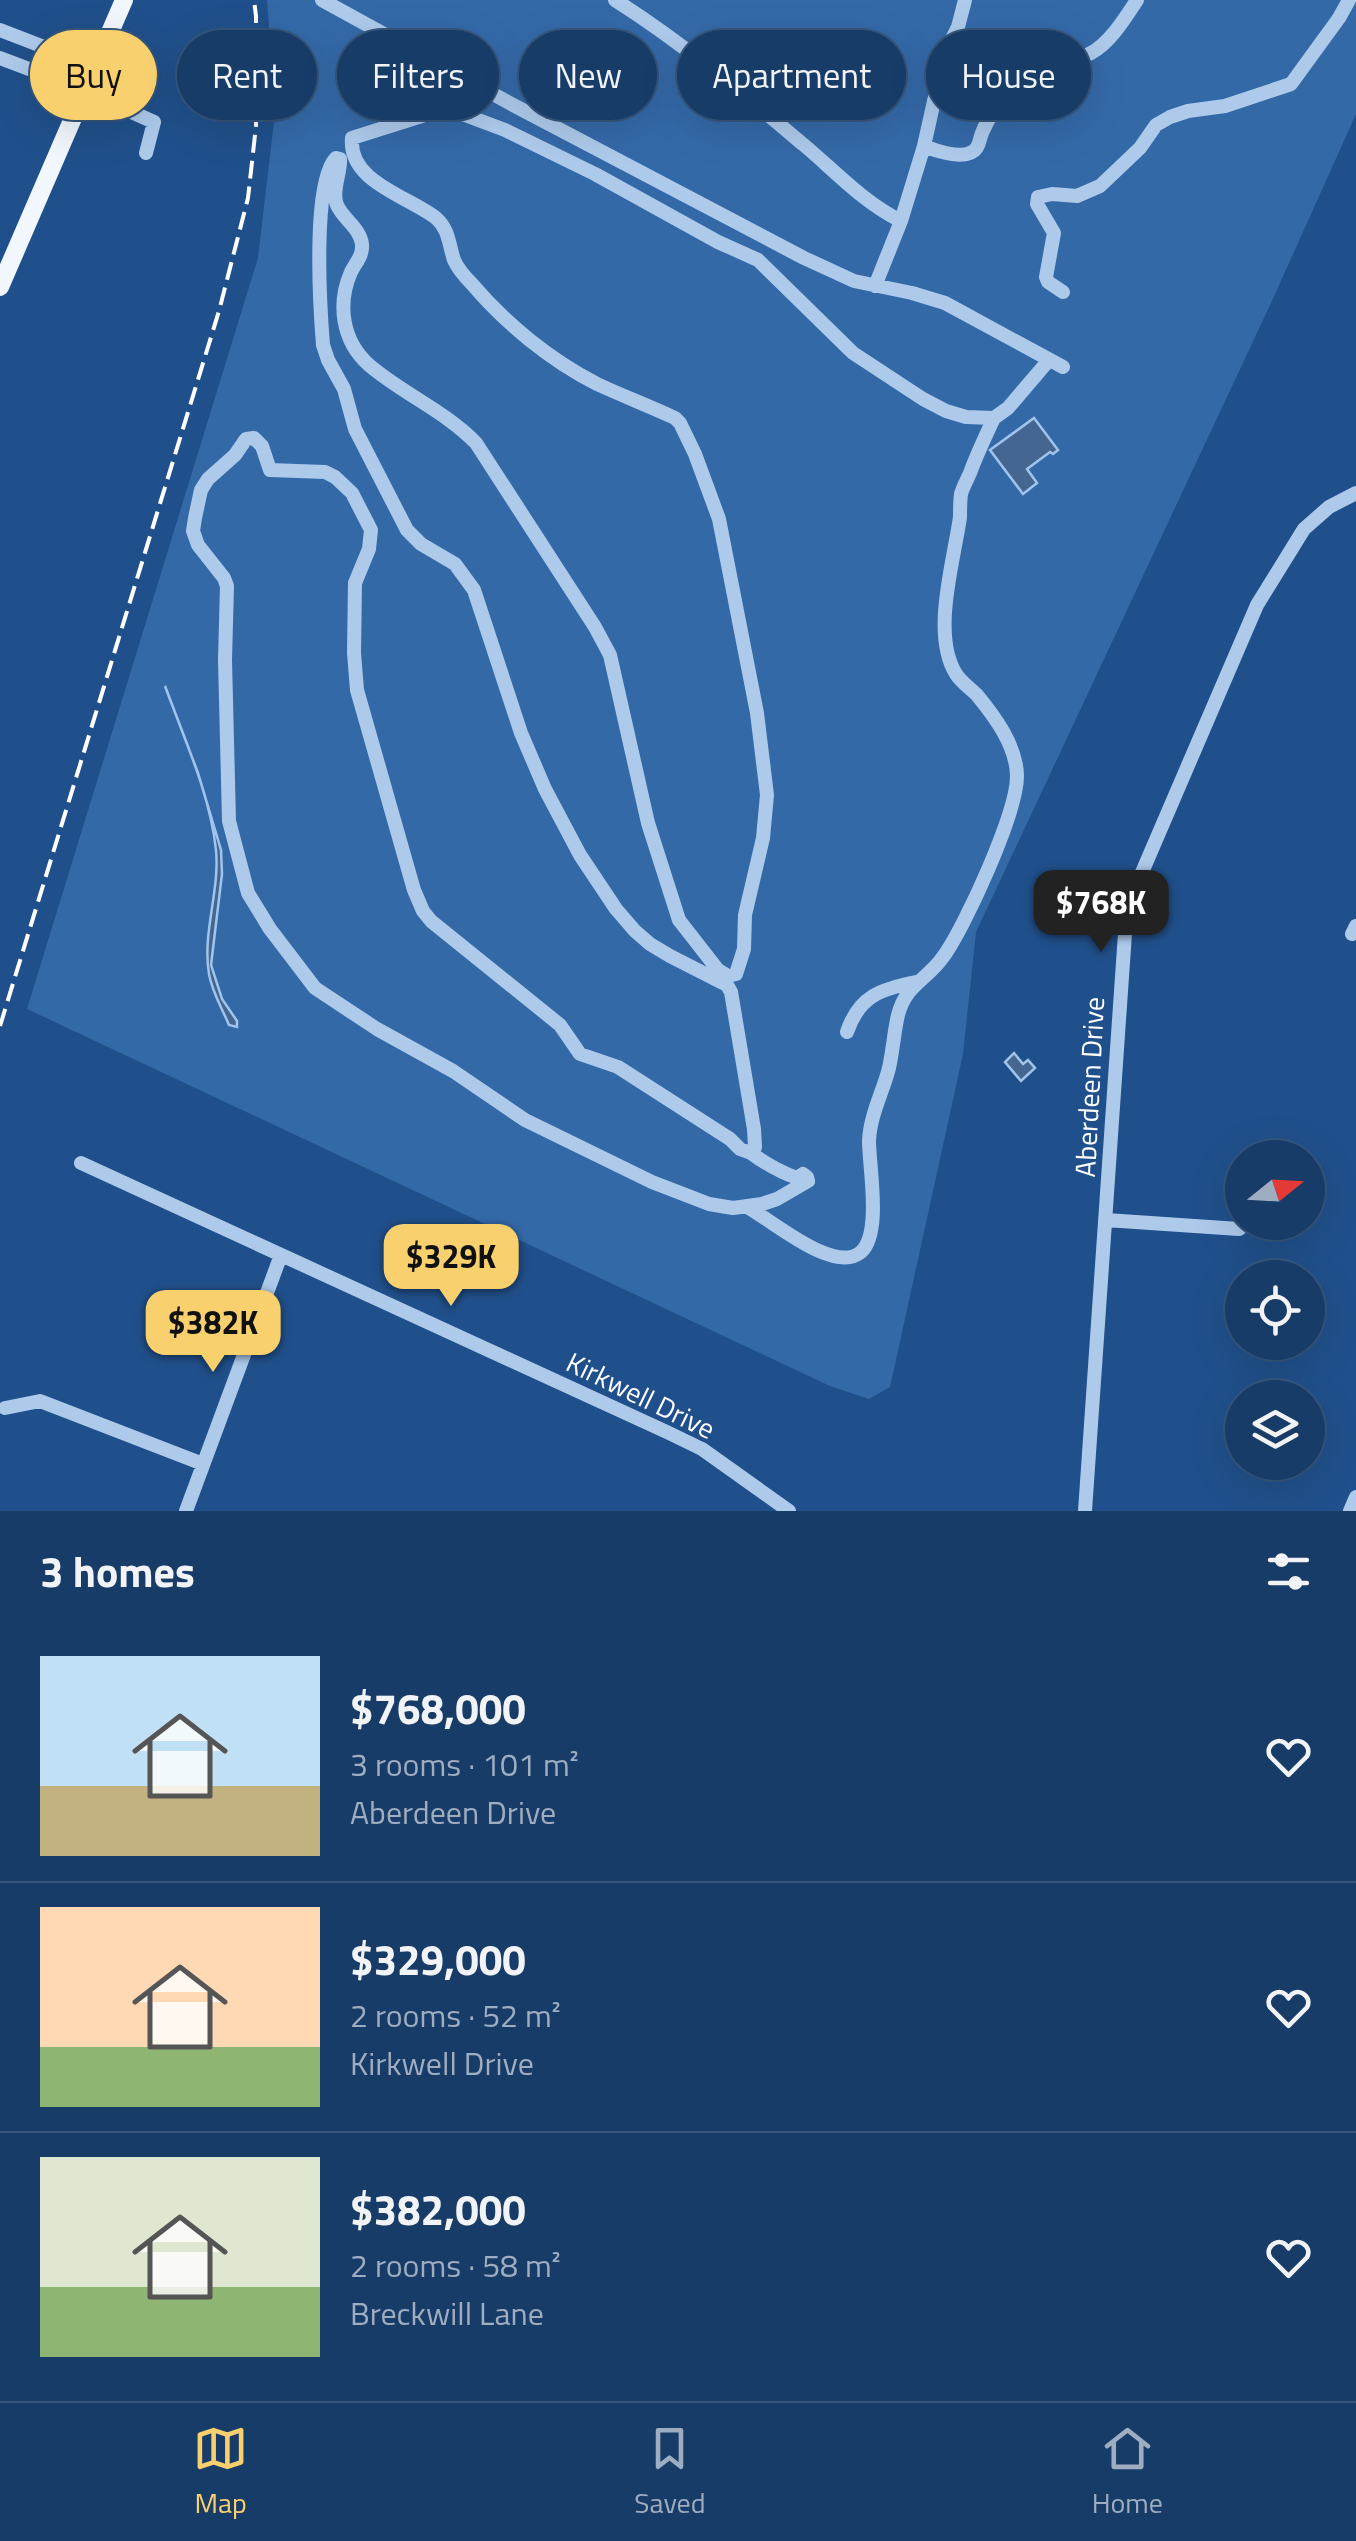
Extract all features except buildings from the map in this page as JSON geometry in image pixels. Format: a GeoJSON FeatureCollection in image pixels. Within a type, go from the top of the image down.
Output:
{"type":"FeatureCollection","features":[{"type":"Feature","properties":{"kind":"main road"},"geometry":{"type":"LineString","coordinates":[[111,30],[124,0]]}},
{"type":"Feature","properties":{"kind":"main road"},"geometry":{"type":"LineString","coordinates":[[0,288],[71,120]]}},
{"type":"Feature","properties":{"kind":"street"},"geometry":{"type":"LineString","coordinates":[[322,0],[804,258],[854,281],[945,302],[1063,367]]}},
{"type":"Feature","properties":{"kind":"street"},"geometry":{"type":"LineString","coordinates":[[615,0],[708,64],[853,190],[901,221]]}},
{"type":"Feature","properties":{"kind":"street"},"geometry":{"type":"LineString","coordinates":[[875,286],[897,236],[966,0]]}},
{"type":"Feature","properties":{"kind":"street"},"geometry":{"type":"LineString","coordinates":[[924,146],[971,153],[991,117],[1024,78],[1049,63],[1095,52],[1137,0]]}},
{"type":"Feature","properties":{"kind":"street"},"geometry":{"type":"LineString","coordinates":[[1063,292],[1046,277],[1054,233],[1037,204],[1038,197],[1076,196],[1100,186],[1140,148],[1156,126],[1170,117],[1225,106],[1291,84],[1348,0]]}},
{"type":"Feature","properties":{"kind":"street"},"geometry":{"type":"LineString","coordinates":[[0,30],[30,42]]}},
{"type":"Feature","properties":{"kind":"street"},"geometry":{"type":"LineString","coordinates":[[0,58],[30,69]]}},
{"type":"Feature","properties":{"kind":"street"},"geometry":{"type":"LineString","coordinates":[[352,138],[352,151],[365,172],[436,218],[464,275],[515,328],[594,382],[675,418],[694,454],[718,519],[757,712],[767,795],[763,838],[744,915],[744,949],[736,974],[724,979],[650,944],[604,892],[560,818],[520,733],[474,590],[455,564],[421,544],[407,530],[355,429],[344,389],[323,344],[320,214],[332,155],[352,138],[428,114],[465,114],[596,174],[758,260],[854,352],[923,399],[966,417],[994,418]]}},
{"type":"Feature","properties":{"kind":"street"},"geometry":{"type":"LineString","coordinates":[[146,154],[154,122],[150,120]]}},
{"type":"Feature","properties":{"kind":"street"},"geometry":{"type":"LineString","coordinates":[[332,161],[340,159],[337,206],[360,235],[362,245],[362,256],[347,283],[342,305],[350,339],[368,364],[462,428],[476,443],[610,655],[648,824],[679,920],[731,992],[754,1128],[755,1148],[751,1153]]}},
{"type":"Feature","properties":{"kind":"street"},"geometry":{"type":"LineString","coordinates":[[746,1206],[810,1248],[828,1255],[858,1254],[869,1239],[869,1136],[890,1066],[898,1014],[904,996],[935,968],[954,940],[1015,796],[1017,774],[1008,740],[982,702],[959,679],[946,648],[951,562],[961,492],[994,418],[1008,408],[1048,360]]}},
{"type":"Feature","properties":{"kind":"street"},"geometry":{"type":"LineString","coordinates":[[254,438],[262,446],[270,470],[324,472],[335,477],[352,493],[368,521],[369,549],[354,583],[357,690],[423,910],[431,921],[560,1025],[580,1054],[618,1067],[751,1153],[787,1175],[797,1178],[803,1174],[808,1181],[777,1199],[722,1208],[652,1182],[526,1120],[453,1071],[377,1030],[315,988],[270,929],[248,893],[229,821],[227,586],[198,545],[193,531],[201,490],[236,455],[246,439],[254,438]]}},
{"type":"Feature","properties":{"kind":"street","name":"Aberdeen Drive"},"geometry":{"type":"LineString","coordinates":[[1085,1511],[1126,919],[1134,892],[1257,605],[1304,529],[1329,507],[1356,493]]}},
{"type":"Feature","properties":{"kind":"street"},"geometry":{"type":"LineString","coordinates":[[846,1032],[860,1005],[882,990],[917,982]]}},
{"type":"Feature","properties":{"kind":"street","name":"Kirkwell Drive"},"geometry":{"type":"LineString","coordinates":[[80,1163],[702,1449],[790,1511]]}},
{"type":"Feature","properties":{"kind":"street"},"geometry":{"type":"LineString","coordinates":[[1106,1220],[1225,1227]]}},
{"type":"Feature","properties":{"kind":"street"},"geometry":{"type":"LineString","coordinates":[[186,1511],[281,1254]]}},
{"type":"Feature","properties":{"kind":"street"},"geometry":{"type":"LineString","coordinates":[[5,1408],[40,1401],[203,1464]]}},
{"type":"Feature","properties":{"kind":"street"},"geometry":{"type":"LineString","coordinates":[[1350,1511],[1356,1497]]}},
{"type":"Feature","properties":{"kind":"shaded area"},"geometry":{"type":"Polygon","coordinates":[[[267,0],[1356,0],[1356,114],[976,932],[963,1054],[890,1387],[869,1399],[830,1386],[27,1009],[258,258],[274,120],[317,120],[317,30],[269,30],[267,0]]]}},
{"type":"Feature","properties":{"kind":"shaded area"},"geometry":{"type":"Polygon","coordinates":[[[1034,418],[1058,450],[1027,469],[1037,483],[1023,494],[990,450],[1034,418]]]}},
{"type":"Feature","properties":{"kind":"shaded area"},"geometry":{"type":"Polygon","coordinates":[[[192,756],[221,850],[222,874],[211,965],[222,999],[237,1027],[229,1025],[209,974],[216,850],[192,756]]]}},
{"type":"Feature","properties":{"kind":"shaded area"},"geometry":{"type":"Polygon","coordinates":[[[1014,1053],[1023,1064],[1028,1060],[1035,1068],[1021,1081],[1005,1062],[1014,1053]]]}},
{"type":"Feature","properties":{"kind":"railway"},"geometry":{"type":"LineString","coordinates":[[0,1026],[219,311],[248,198],[256,126],[254,0]]}}]}
